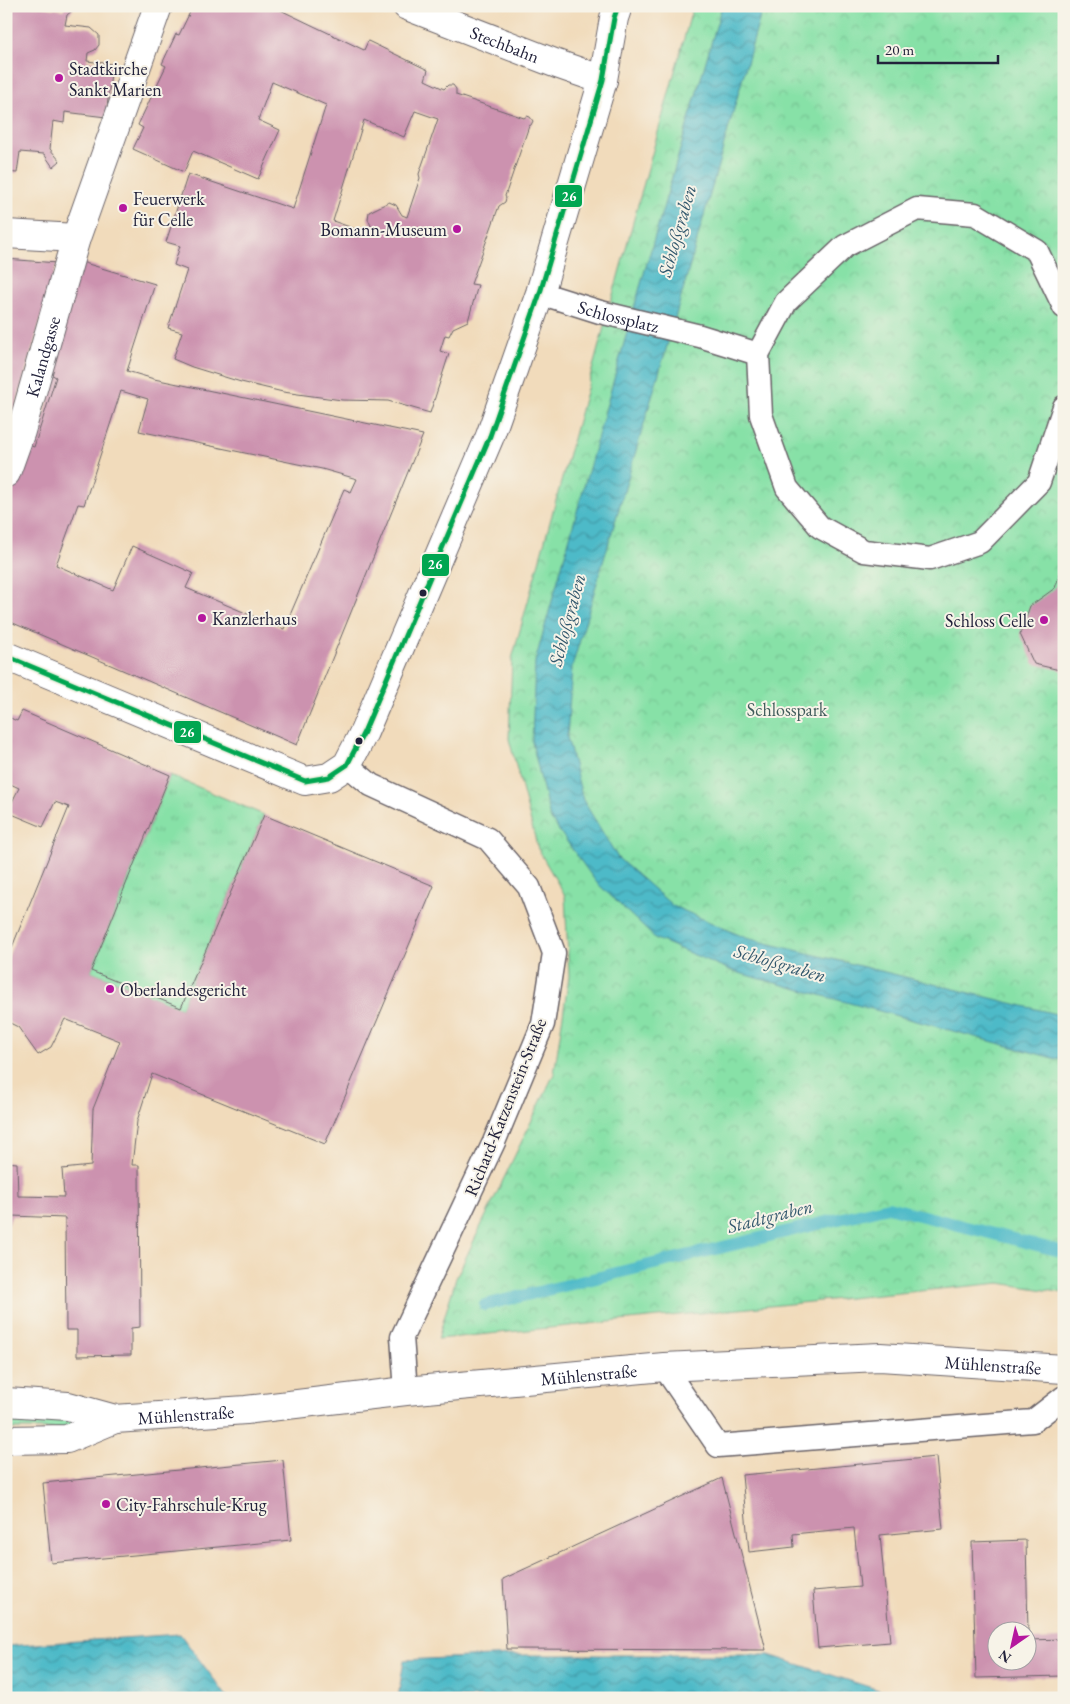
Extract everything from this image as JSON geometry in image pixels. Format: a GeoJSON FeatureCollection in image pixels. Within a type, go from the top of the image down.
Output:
{"type":"FeatureCollection","features":[{"type":"Feature","properties":{"kind":"street","name":"Kalandgasse"},"geometry":{"type":"LineString","coordinates":[[6,473],[21,431],[76,238],[158,6]]}},
{"type":"Feature","properties":{"kind":"street","name":"Stechbahn"},"geometry":{"type":"LineString","coordinates":[[407,6],[603,80]]}},
{"type":"Feature","properties":{"kind":"street"},"geometry":{"type":"LineString","coordinates":[[6,656],[305,781],[330,777],[347,765],[364,732],[490,436],[540,293],[603,80],[614,18],[618,6]]}},
{"type":"Feature","properties":{"kind":"street"},"geometry":{"type":"LineString","coordinates":[[6,234],[76,238]]}},
{"type":"Feature","properties":{"kind":"street","name":"Mühlenstraße"},"geometry":{"type":"LineString","coordinates":[[6,1440],[67,1439],[116,1419],[246,1410],[406,1391],[664,1367],[880,1357],[1064,1369]]}},
{"type":"Feature","properties":{"kind":"street","name":"Mühlenstraße"},"geometry":{"type":"LineString","coordinates":[[6,1402],[68,1406],[116,1419]]}},
{"type":"Feature","properties":{"kind":"lane"},"geometry":{"type":"LineString","coordinates":[[1064,307],[1037,251],[975,214],[917,209],[846,246],[786,302],[758,354],[761,415],[787,488],[820,527],[864,551],[930,560],[980,542],[1039,482],[1064,407]]}},
{"type":"Feature","properties":{"kind":"lane","name":"Schlossplatz"},"geometry":{"type":"LineString","coordinates":[[540,293],[613,315],[700,336],[758,354]]}},
{"type":"Feature","properties":{"kind":"lane","name":"Richard-Katzenstein-Straße"},"geometry":{"type":"LineString","coordinates":[[347,765],[371,786],[488,839],[529,888],[554,953],[543,1024],[494,1142],[402,1337],[406,1391]]}},
{"type":"Feature","properties":{"kind":"lane"},"geometry":{"type":"LineString","coordinates":[[664,1367],[718,1446],[1033,1421],[1064,1397]]}},
{"type":"Feature","properties":{"kind":"green space","name":"Schlosspark"},"geometry":{"type":"Polygon","coordinates":[[[693,6],[1064,6],[1064,1293],[1000,1283],[438,1339],[456,1278],[554,1074],[569,976],[565,896],[538,849],[509,739],[512,659],[693,6]]]}},
{"type":"Feature","properties":{"kind":"green space"},"geometry":{"type":"Polygon","coordinates":[[[170,775],[264,815],[181,1008],[91,971],[170,775]]]}},
{"type":"Feature","properties":{"kind":"green space"},"geometry":{"type":"Polygon","coordinates":[[[7,1417],[75,1417],[75,1429],[7,1429],[7,1417]]]}},
{"type":"Feature","properties":{"kind":"water","name":"Schloßgraben"},"geometry":{"type":"Polygon","coordinates":[[[722,6],[763,6],[672,329],[572,667],[567,737],[583,800],[618,858],[673,906],[746,938],[1064,1016],[1064,1061],[735,972],[656,939],[596,882],[550,818],[532,742],[535,662],[631,318],[722,6]]]}},
{"type":"Feature","properties":{"kind":"water"},"geometry":{"type":"Polygon","coordinates":[[[180,1634],[228,1698],[6,1698],[6,1646],[180,1634]]]}},
{"type":"Feature","properties":{"kind":"water"},"geometry":{"type":"Polygon","coordinates":[[[512,1655],[769,1655],[904,1698],[398,1698],[404,1660],[512,1655]]]}},
{"type":"Feature","properties":{"kind":"building","name":"Stadtkirche Sankt Marien"},"geometry":{"type":"Polygon","coordinates":[[[6,6],[35,6],[63,10],[66,6],[70,6],[73,10],[67,15],[65,25],[91,28],[99,35],[99,45],[95,50],[88,53],[87,61],[112,64],[106,117],[65,112],[64,123],[53,121],[50,149],[60,161],[53,167],[44,154],[20,152],[17,173],[6,172],[6,6]]]}},
{"type":"Feature","properties":{"kind":"building"},"geometry":{"type":"Polygon","coordinates":[[[193,6],[272,6],[364,50],[368,41],[428,70],[425,80],[444,89],[448,85],[453,85],[456,89],[456,95],[524,118],[530,117],[533,121],[529,126],[505,196],[505,202],[499,206],[471,284],[478,285],[468,321],[453,328],[449,336],[445,335],[440,351],[449,354],[430,413],[388,401],[342,400],[283,392],[241,382],[173,359],[182,332],[168,328],[187,270],[174,265],[180,246],[166,242],[188,174],[293,209],[326,105],[272,82],[258,120],[280,130],[258,179],[193,151],[184,172],[133,149],[143,128],[138,125],[166,66],[162,64],[176,34],[179,35],[193,6]],[[415,111],[404,137],[364,120],[333,221],[372,235],[373,230],[368,219],[369,212],[389,202],[396,205],[402,215],[407,217],[420,178],[419,174],[438,119],[415,111]]]}},
{"type":"Feature","properties":{"kind":"building"},"geometry":{"type":"Polygon","coordinates":[[[6,259],[57,263],[10,426],[6,425],[6,259]]]}},
{"type":"Feature","properties":{"kind":"building"},"geometry":{"type":"Polygon","coordinates":[[[78,261],[155,284],[127,371],[154,379],[423,435],[297,745],[6,620],[6,493],[23,443],[34,447],[56,377],[45,371],[78,261]],[[121,391],[84,505],[78,504],[56,565],[113,590],[132,546],[193,573],[186,588],[284,629],[344,489],[351,492],[357,479],[322,469],[139,431],[148,399],[121,391]]]}},
{"type":"Feature","properties":{"kind":"building","name":"Schloss Celle"},"geometry":{"type":"Polygon","coordinates":[[[1064,562],[1064,671],[1034,664],[1020,634],[1030,606],[1055,588],[1064,562]]]}},
{"type":"Feature","properties":{"kind":"building"},"geometry":{"type":"Polygon","coordinates":[[[22,711],[170,775],[91,971],[181,1008],[264,815],[434,886],[325,1144],[152,1074],[137,1121],[132,1165],[139,1165],[140,1327],[131,1328],[131,1355],[77,1356],[77,1330],[66,1330],[65,1218],[12,1216],[6,1229],[6,1162],[17,1163],[18,1196],[64,1197],[62,1169],[91,1166],[93,1109],[120,1041],[65,1019],[51,1047],[38,1055],[18,1027],[6,1021],[6,962],[69,807],[55,802],[43,827],[7,812],[19,788],[6,782],[6,716],[17,721],[22,711]]]}},
{"type":"Feature","properties":{"kind":"building"},"geometry":{"type":"Polygon","coordinates":[[[936,1457],[943,1529],[880,1535],[890,1642],[818,1648],[813,1591],[860,1587],[854,1528],[793,1534],[794,1547],[749,1552],[742,1475],[936,1457]]]}},
{"type":"Feature","properties":{"kind":"building"},"geometry":{"type":"Polygon","coordinates":[[[283,1460],[291,1540],[51,1563],[43,1483],[283,1460]]]}},
{"type":"Feature","properties":{"kind":"building"},"geometry":{"type":"Polygon","coordinates":[[[722,1478],[766,1650],[507,1649],[503,1579],[722,1478]]]}},
{"type":"Feature","properties":{"kind":"building"},"geometry":{"type":"Polygon","coordinates":[[[1026,1540],[1028,1622],[988,1622],[988,1672],[1038,1672],[1038,1640],[1064,1639],[1064,1676],[976,1678],[972,1542],[1026,1540]]]}},
{"type":"Feature","properties":{"kind":"waterway","name":"Stadtgraben"},"geometry":{"type":"LineString","coordinates":[[485,1305],[888,1207],[1064,1252]]}},
{"type":"Feature","properties":{"kind":"transit line","name":"26"},"geometry":{"type":"LineString","coordinates":[[6,656],[305,781],[329,777],[347,765],[364,732],[490,436],[540,293],[603,80],[614,18],[618,6]]}},
{"type":"Feature","properties":{"kind":"place","name":"Stadtkirche Sankt Marien"},"geometry":{"type":"Point","coordinates":[59,78]}},
{"type":"Feature","properties":{"kind":"place","name":"Feuerwerk für Celle"},"geometry":{"type":"Point","coordinates":[123,208]}},
{"type":"Feature","properties":{"kind":"place","name":"Bomann-Museum"},"geometry":{"type":"Point","coordinates":[457,229]}},
{"type":"Feature","properties":{"kind":"place","name":"Kanzlerhaus"},"geometry":{"type":"Point","coordinates":[202,618]}},
{"type":"Feature","properties":{"kind":"place","name":"Schloss Celle"},"geometry":{"type":"Point","coordinates":[1044,620]}},
{"type":"Feature","properties":{"kind":"place","name":"Oberlandesgericht"},"geometry":{"type":"Point","coordinates":[110,989]}},
{"type":"Feature","properties":{"kind":"place","name":"City-Fahrschule-Krug"},"geometry":{"type":"Point","coordinates":[106,1504]}}]}
